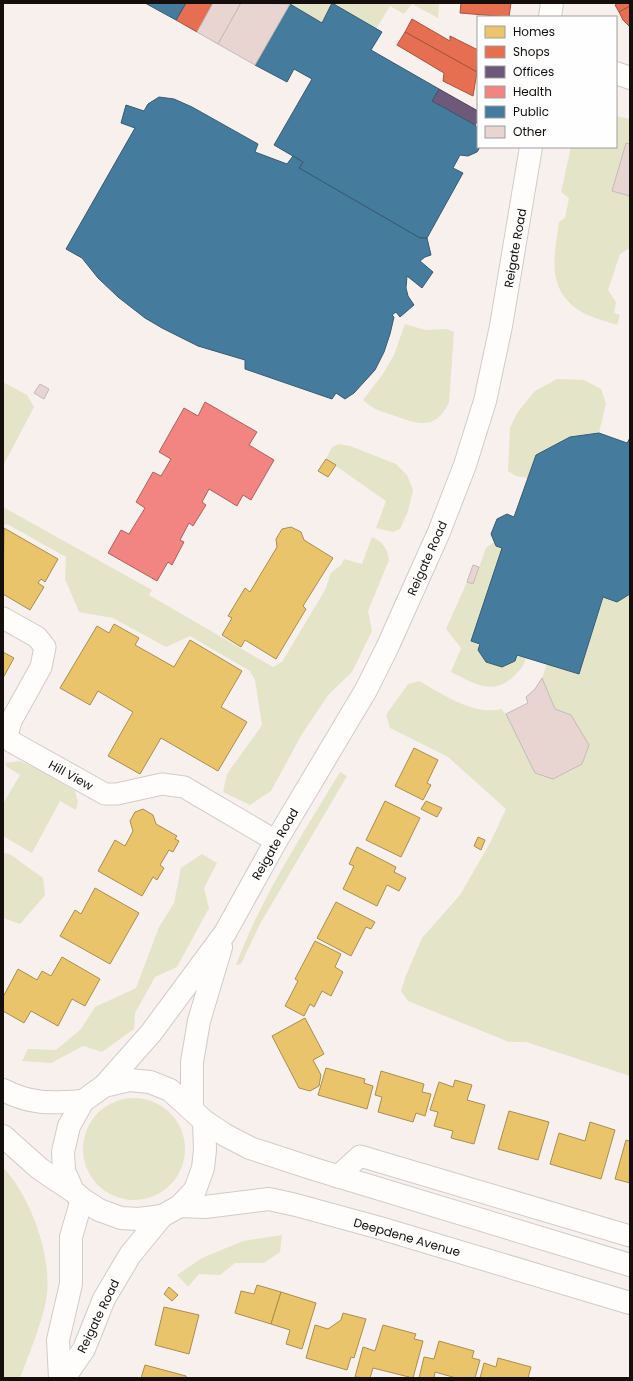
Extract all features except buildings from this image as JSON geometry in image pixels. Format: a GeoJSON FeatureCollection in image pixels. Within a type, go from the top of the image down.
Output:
{"type":"FeatureCollection","features":[{"type":"Feature","properties":{"kind":"main road"},"geometry":{"type":"LineString","coordinates":[[550,16],[552,3]]}},
{"type":"Feature","properties":{"kind":"main road"},"geometry":{"type":"LineString","coordinates":[[617,73],[630,78]]}},
{"type":"Feature","properties":{"kind":"main road","name":"Reigate Road"},"geometry":{"type":"LineString","coordinates":[[104,1086],[151,1033],[225,933],[276,841],[366,690],[387,648],[439,532],[465,465],[485,402],[501,326],[531,148]]}},
{"type":"Feature","properties":{"kind":"main road","name":"Reigate Road"},"geometry":{"type":"LineString","coordinates":[[198,1114],[192,1062],[199,1021],[225,933]]}},
{"type":"Feature","properties":{"kind":"main road"},"geometry":{"type":"LineString","coordinates":[[77,1195],[64,1171],[62,1152],[68,1126],[83,1101],[104,1086],[129,1080],[150,1082],[170,1090],[225,1135],[250,1148],[337,1177],[630,1266]]}},
{"type":"Feature","properties":{"kind":"main road"},"geometry":{"type":"LineString","coordinates":[[3,1090],[27,1100],[50,1103],[83,1101]]}},
{"type":"Feature","properties":{"kind":"main road"},"geometry":{"type":"LineString","coordinates":[[3,1136],[40,1169],[99,1210],[121,1218],[139,1219],[171,1211],[195,1190],[203,1168],[205,1150],[198,1114]]}},
{"type":"Feature","properties":{"kind":"main road","name":"Reigate Road"},"geometry":{"type":"LineString","coordinates":[[60,1378],[58,1340],[71,1284],[71,1237],[77,1195]]}},
{"type":"Feature","properties":{"kind":"main road","name":"Deepdene Avenue"},"geometry":{"type":"LineString","coordinates":[[171,1211],[269,1199],[380,1228],[630,1303]]}},
{"type":"Feature","properties":{"kind":"main road","name":"Reigate Road"},"geometry":{"type":"LineString","coordinates":[[64,1378],[84,1349],[104,1299],[130,1256],[171,1211]]}},
{"type":"Feature","properties":{"kind":"street","name":"Hill View"},"geometry":{"type":"LineString","coordinates":[[3,618],[37,637],[45,647],[41,667],[11,721],[7,735],[12,742],[104,794],[117,794],[162,784],[184,787],[276,841]]}},
{"type":"Feature","properties":{"kind":"street"},"geometry":{"type":"LineString","coordinates":[[337,1177],[360,1156],[630,1236]]}},
{"type":"Feature","properties":{"kind":"green space"},"geometry":{"type":"Polygon","coordinates":[[[288,3],[439,3],[438,18],[412,4],[404,14],[390,6],[376,29],[332,4],[322,23],[288,3]]]}},
{"type":"Feature","properties":{"kind":"green space"},"geometry":{"type":"Polygon","coordinates":[[[617,116],[630,119],[630,144],[626,143],[630,196],[630,248],[620,254],[608,290],[616,302],[614,313],[620,315],[617,325],[580,311],[569,302],[562,293],[557,282],[554,260],[555,248],[559,222],[565,218],[569,198],[561,192],[571,148],[617,148],[617,116]]]}},
{"type":"Feature","properties":{"kind":"green space"},"geometry":{"type":"Polygon","coordinates":[[[405,324],[425,330],[447,329],[454,332],[449,402],[439,417],[426,423],[412,422],[374,408],[363,400],[383,374],[394,355],[405,324]]]}},
{"type":"Feature","properties":{"kind":"green space"},"geometry":{"type":"Polygon","coordinates":[[[557,379],[584,380],[601,389],[606,403],[599,433],[570,437],[536,455],[528,478],[516,476],[508,471],[510,428],[517,413],[535,391],[557,379]]]}},
{"type":"Feature","properties":{"kind":"green space"},"geometry":{"type":"Polygon","coordinates":[[[3,382],[27,395],[34,407],[3,466],[3,382]]]}},
{"type":"Feature","properties":{"kind":"green space"},"geometry":{"type":"Polygon","coordinates":[[[339,444],[350,446],[396,464],[407,475],[413,490],[408,511],[400,529],[393,532],[376,528],[386,501],[326,459],[332,447],[339,444]]]}},
{"type":"Feature","properties":{"kind":"green space"},"geometry":{"type":"Polygon","coordinates":[[[3,507],[152,590],[149,595],[273,667],[282,662],[325,590],[331,573],[342,564],[344,559],[362,564],[372,537],[381,542],[387,551],[389,560],[368,611],[372,631],[352,672],[329,694],[302,734],[271,791],[250,805],[223,792],[227,774],[262,725],[255,680],[250,671],[190,636],[166,647],[113,618],[79,612],[65,579],[66,557],[7,524],[3,526],[3,507]]]}},
{"type":"Feature","properties":{"kind":"green space"},"geometry":{"type":"Polygon","coordinates":[[[494,542],[496,546],[502,548],[471,641],[480,644],[478,650],[486,662],[502,667],[515,661],[517,655],[526,658],[522,668],[514,676],[499,686],[491,687],[476,684],[451,672],[461,648],[446,629],[467,582],[473,584],[486,548],[494,542]]]}},
{"type":"Feature","properties":{"kind":"green space"},"geometry":{"type":"Polygon","coordinates":[[[630,594],[630,1076],[526,1042],[509,1042],[408,1001],[401,991],[422,938],[460,895],[490,843],[506,809],[448,757],[390,728],[386,715],[408,684],[419,681],[469,707],[490,710],[501,709],[506,714],[536,773],[553,779],[582,764],[589,745],[571,715],[555,709],[542,678],[547,664],[579,674],[603,597],[617,602],[630,594]]]}},
{"type":"Feature","properties":{"kind":"green space"},"geometry":{"type":"Polygon","coordinates":[[[20,761],[42,771],[75,791],[78,802],[76,810],[60,801],[32,853],[3,836],[3,804],[20,775],[7,767],[5,763],[20,761]]]}},
{"type":"Feature","properties":{"kind":"green space"},"geometry":{"type":"Polygon","coordinates":[[[340,772],[347,776],[260,924],[241,964],[236,965],[246,940],[270,890],[297,842],[340,772]]]}},
{"type":"Feature","properties":{"kind":"green space"},"geometry":{"type":"Polygon","coordinates":[[[3,852],[11,855],[43,878],[45,895],[20,924],[3,918],[3,852]]]}},
{"type":"Feature","properties":{"kind":"green space"},"geometry":{"type":"Polygon","coordinates":[[[202,854],[217,863],[204,888],[209,908],[177,967],[155,977],[135,1013],[134,1029],[102,1052],[83,1046],[51,1063],[22,1061],[28,1049],[56,1050],[81,1029],[95,1007],[136,988],[159,927],[174,903],[181,868],[202,854]]]}},
{"type":"Feature","properties":{"kind":"green space"},"geometry":{"type":"Polygon","coordinates":[[[134,1098],[154,1102],[162,1106],[170,1113],[177,1121],[181,1129],[185,1149],[181,1169],[177,1177],[170,1185],[162,1192],[154,1196],[134,1200],[114,1196],[106,1192],[98,1185],[91,1177],[87,1169],[83,1149],[87,1129],[91,1121],[98,1113],[106,1106],[114,1102],[134,1098]]]}},
{"type":"Feature","properties":{"kind":"green space"},"geometry":{"type":"Polygon","coordinates":[[[3,1167],[22,1194],[30,1210],[37,1227],[46,1261],[47,1294],[43,1314],[20,1378],[3,1378],[3,1167]]]}},
{"type":"Feature","properties":{"kind":"green space"},"geometry":{"type":"Polygon","coordinates":[[[282,1235],[280,1252],[264,1263],[235,1263],[220,1275],[199,1274],[188,1287],[177,1275],[202,1258],[243,1241],[282,1235]]]}}]}
